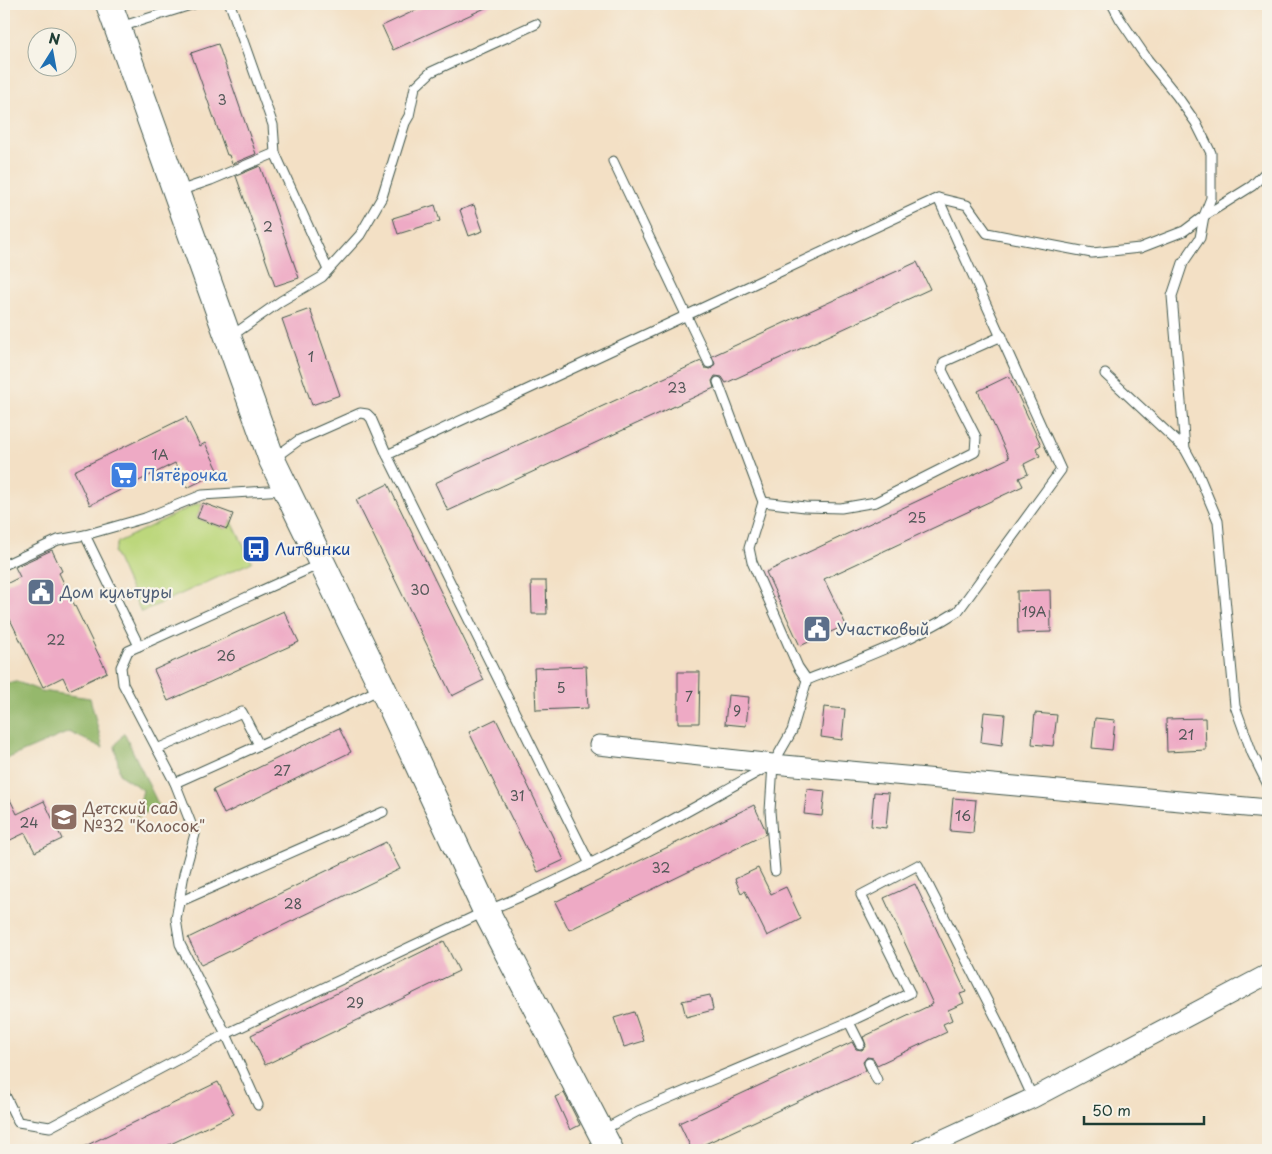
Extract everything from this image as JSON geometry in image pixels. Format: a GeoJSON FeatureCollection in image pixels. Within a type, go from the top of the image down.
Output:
{"type":"FeatureCollection","features":[{"type":"Feature","properties":{"kind":"street"},"geometry":{"type":"LineString","coordinates":[[109,4],[272,460],[382,688],[486,911],[605,1141]]}},
{"type":"Feature","properties":{"kind":"street"},"geometry":{"type":"LineString","coordinates":[[599,745],[773,764],[1268,809]]}},
{"type":"Feature","properties":{"kind":"street"},"geometry":{"type":"LineString","coordinates":[[920,1150],[1032,1098],[1268,974]]}},
{"type":"Feature","properties":{"kind":"lane"},"geometry":{"type":"LineString","coordinates":[[118,28],[194,4]]}},
{"type":"Feature","properties":{"kind":"lane"},"geometry":{"type":"LineString","coordinates":[[230,4],[273,125],[275,153],[328,270]]}},
{"type":"Feature","properties":{"kind":"lane"},"geometry":{"type":"LineString","coordinates":[[1112,4],[1148,60],[1196,123],[1211,153],[1211,198],[1204,216],[1200,238],[1183,263],[1172,296],[1185,448]]}},
{"type":"Feature","properties":{"kind":"lane"},"geometry":{"type":"LineString","coordinates":[[228,339],[281,301],[322,277],[360,235],[382,197],[405,123],[409,116],[415,87],[431,72],[536,24]]}},
{"type":"Feature","properties":{"kind":"lane"},"geometry":{"type":"LineString","coordinates":[[176,192],[211,180],[275,153]]}},
{"type":"Feature","properties":{"kind":"lane"},"geometry":{"type":"LineString","coordinates":[[613,161],[709,363]]}},
{"type":"Feature","properties":{"kind":"lane"},"geometry":{"type":"LineString","coordinates":[[387,455],[938,198],[967,205],[987,233],[1092,254],[1140,248],[1184,231],[1252,186],[1268,170]]}},
{"type":"Feature","properties":{"kind":"lane"},"geometry":{"type":"LineString","coordinates":[[807,680],[884,649],[943,621],[958,611],[1061,470],[938,198]]}},
{"type":"Feature","properties":{"kind":"lane"},"geometry":{"type":"LineString","coordinates":[[763,502],[804,507],[841,508],[876,502],[974,452],[976,437],[942,370],[944,362],[1002,336]]}},
{"type":"Feature","properties":{"kind":"lane"},"geometry":{"type":"LineString","coordinates":[[1105,374],[1185,448],[1197,471],[1218,522],[1235,706],[1252,753],[1268,785]]}},
{"type":"Feature","properties":{"kind":"lane"},"geometry":{"type":"LineString","coordinates":[[718,382],[763,502],[749,548],[752,562],[798,667],[807,680]]}},
{"type":"Feature","properties":{"kind":"lane"},"geometry":{"type":"LineString","coordinates":[[272,460],[299,440],[360,413],[367,414],[371,418],[387,455],[590,864]]}},
{"type":"Feature","properties":{"kind":"lane"},"geometry":{"type":"LineString","coordinates":[[4,565],[58,540],[145,518],[202,495],[286,490]]}},
{"type":"Feature","properties":{"kind":"lane"},"geometry":{"type":"LineString","coordinates":[[85,534],[139,646]]}},
{"type":"Feature","properties":{"kind":"lane"},"geometry":{"type":"LineString","coordinates":[[258,1105],[226,1034],[180,944],[176,919],[184,874],[195,834],[175,783],[123,684],[121,667],[128,651],[322,563]]}},
{"type":"Feature","properties":{"kind":"lane"},"geometry":{"type":"LineString","coordinates":[[775,871],[770,811],[773,764],[792,731],[807,680]]}},
{"type":"Feature","properties":{"kind":"lane"},"geometry":{"type":"LineString","coordinates":[[175,783],[382,688]]}},
{"type":"Feature","properties":{"kind":"lane"},"geometry":{"type":"LineString","coordinates":[[157,749],[242,712],[259,745]]}},
{"type":"Feature","properties":{"kind":"lane"},"geometry":{"type":"LineString","coordinates":[[4,1093],[18,1122],[50,1127],[226,1034],[590,864],[773,764]]}},
{"type":"Feature","properties":{"kind":"lane"},"geometry":{"type":"LineString","coordinates":[[179,902],[383,812]]}},
{"type":"Feature","properties":{"kind":"lane"},"geometry":{"type":"LineString","coordinates":[[605,1141],[638,1111],[849,1022],[910,993],[861,895],[918,865],[1001,1028],[1032,1098]]}},
{"type":"Feature","properties":{"kind":"lane"},"geometry":{"type":"LineString","coordinates":[[849,1022],[860,1044]]}},
{"type":"Feature","properties":{"kind":"lane"},"geometry":{"type":"LineString","coordinates":[[869,1063],[877,1080]]}},
{"type":"Feature","properties":{"kind":"green space"},"geometry":{"type":"Polygon","coordinates":[[[203,503],[197,518],[226,529],[231,520],[252,562],[141,612],[114,552],[118,542],[194,505],[203,503]]]}},
{"type":"Feature","properties":{"kind":"green space"},"geometry":{"type":"Polygon","coordinates":[[[15,681],[41,691],[90,698],[103,748],[69,732],[4,760],[4,684],[15,681]]]}},
{"type":"Feature","properties":{"kind":"green space"},"geometry":{"type":"Polygon","coordinates":[[[124,733],[159,806],[136,818],[143,790],[120,775],[115,746],[124,733]]]}},
{"type":"Feature","properties":{"kind":"building"},"geometry":{"type":"Polygon","coordinates":[[[429,4],[494,4],[393,50],[382,26],[429,4]]]}},
{"type":"Feature","properties":{"kind":"building"},"geometry":{"type":"Polygon","coordinates":[[[218,44],[256,154],[232,164],[229,155],[227,155],[191,53],[218,44]]]}},
{"type":"Feature","properties":{"kind":"building"},"geometry":{"type":"Polygon","coordinates":[[[260,166],[299,278],[275,286],[236,176],[260,166]]]}},
{"type":"Feature","properties":{"kind":"building"},"geometry":{"type":"Polygon","coordinates":[[[435,205],[440,221],[398,234],[393,218],[435,205]]]}},
{"type":"Feature","properties":{"kind":"building"},"geometry":{"type":"Polygon","coordinates":[[[474,205],[483,231],[469,236],[460,210],[474,205]]]}},
{"type":"Feature","properties":{"kind":"building"},"geometry":{"type":"Polygon","coordinates":[[[917,262],[930,289],[726,383],[722,377],[715,376],[712,381],[714,388],[448,511],[435,483],[701,361],[705,368],[711,369],[715,364],[712,356],[917,262]]]}},
{"type":"Feature","properties":{"kind":"building"},"geometry":{"type":"Polygon","coordinates":[[[310,309],[340,395],[312,405],[282,319],[310,309]]]}},
{"type":"Feature","properties":{"kind":"building"},"geometry":{"type":"Polygon","coordinates":[[[1009,376],[1041,445],[1036,448],[1040,456],[1024,464],[1028,474],[1019,478],[1023,486],[824,579],[846,625],[800,646],[766,572],[1009,458],[978,391],[1009,376]]]}},
{"type":"Feature","properties":{"kind":"building"},"geometry":{"type":"Polygon","coordinates":[[[186,417],[200,446],[205,443],[219,472],[187,488],[175,463],[90,505],[74,471],[186,417]]]}},
{"type":"Feature","properties":{"kind":"building"},"geometry":{"type":"Polygon","coordinates":[[[388,484],[484,680],[452,696],[356,500],[388,484]]]}},
{"type":"Feature","properties":{"kind":"building"},"geometry":{"type":"Polygon","coordinates":[[[203,503],[233,514],[227,529],[197,518],[203,503]]]}},
{"type":"Feature","properties":{"kind":"building"},"geometry":{"type":"Polygon","coordinates":[[[52,550],[62,571],[59,573],[107,672],[69,690],[63,677],[43,687],[4,607],[4,585],[20,577],[15,567],[52,550]]]}},
{"type":"Feature","properties":{"kind":"building"},"geometry":{"type":"Polygon","coordinates":[[[531,581],[546,581],[547,614],[532,614],[531,581]]]}},
{"type":"Feature","properties":{"kind":"building"},"geometry":{"type":"Polygon","coordinates":[[[1050,590],[1051,632],[1018,633],[1017,591],[1050,590]]]}},
{"type":"Feature","properties":{"kind":"building"},"geometry":{"type":"Polygon","coordinates":[[[284,611],[299,642],[168,701],[154,670],[284,611]]]}},
{"type":"Feature","properties":{"kind":"building"},"geometry":{"type":"Polygon","coordinates":[[[586,666],[588,708],[536,710],[534,668],[586,666]]]}},
{"type":"Feature","properties":{"kind":"building"},"geometry":{"type":"Polygon","coordinates":[[[678,672],[700,672],[699,723],[678,723],[678,672]]]}},
{"type":"Feature","properties":{"kind":"building"},"geometry":{"type":"Polygon","coordinates":[[[728,695],[749,697],[746,726],[725,724],[728,695]]]}},
{"type":"Feature","properties":{"kind":"building"},"geometry":{"type":"Polygon","coordinates":[[[824,707],[845,709],[842,740],[821,737],[824,707]]]}},
{"type":"Feature","properties":{"kind":"building"},"geometry":{"type":"Polygon","coordinates":[[[984,712],[1005,714],[1002,745],[981,742],[984,712]]]}},
{"type":"Feature","properties":{"kind":"building"},"geometry":{"type":"Polygon","coordinates":[[[1035,713],[1057,715],[1053,746],[1032,744],[1035,713]]]}},
{"type":"Feature","properties":{"kind":"building"},"geometry":{"type":"Polygon","coordinates":[[[1095,718],[1115,720],[1112,750],[1092,748],[1095,718]]]}},
{"type":"Feature","properties":{"kind":"building"},"geometry":{"type":"Polygon","coordinates":[[[1205,718],[1206,750],[1167,752],[1166,719],[1205,718]]]}},
{"type":"Feature","properties":{"kind":"building"},"geometry":{"type":"Polygon","coordinates":[[[496,719],[564,860],[538,872],[469,732],[496,719]]]}},
{"type":"Feature","properties":{"kind":"building"},"geometry":{"type":"Polygon","coordinates":[[[339,728],[351,752],[224,814],[213,790],[339,728]]]}},
{"type":"Feature","properties":{"kind":"building"},"geometry":{"type":"Polygon","coordinates":[[[4,787],[17,814],[44,801],[62,839],[35,852],[25,833],[4,843],[4,787]]]}},
{"type":"Feature","properties":{"kind":"building"},"geometry":{"type":"Polygon","coordinates":[[[807,789],[825,791],[822,816],[804,814],[807,789]]]}},
{"type":"Feature","properties":{"kind":"building"},"geometry":{"type":"Polygon","coordinates":[[[874,792],[889,793],[886,828],[871,826],[874,792]]]}},
{"type":"Feature","properties":{"kind":"building"},"geometry":{"type":"Polygon","coordinates":[[[953,798],[976,800],[973,833],[950,831],[953,798]]]}},
{"type":"Feature","properties":{"kind":"building"},"geometry":{"type":"Polygon","coordinates":[[[754,805],[766,834],[569,930],[555,902],[754,805]]]}},
{"type":"Feature","properties":{"kind":"building"},"geometry":{"type":"Polygon","coordinates":[[[386,842],[400,869],[201,965],[188,938],[386,842]]]}},
{"type":"Feature","properties":{"kind":"building"},"geometry":{"type":"Polygon","coordinates":[[[758,868],[771,894],[786,887],[801,919],[767,936],[745,891],[741,893],[735,879],[758,868]]]}},
{"type":"Feature","properties":{"kind":"building"},"geometry":{"type":"Polygon","coordinates":[[[915,884],[966,992],[960,994],[964,1003],[948,1010],[952,1020],[943,1024],[947,1032],[877,1065],[873,1058],[867,1057],[863,1062],[866,1070],[692,1150],[679,1123],[852,1042],[856,1049],[862,1050],[866,1045],[863,1037],[933,1004],[884,898],[915,884]]]}},
{"type":"Feature","properties":{"kind":"building"},"geometry":{"type":"Polygon","coordinates":[[[444,941],[459,971],[265,1065],[251,1035],[444,941]]]}},
{"type":"Feature","properties":{"kind":"building"},"geometry":{"type":"Polygon","coordinates":[[[710,995],[713,1010],[686,1017],[682,1001],[710,995]]]}},
{"type":"Feature","properties":{"kind":"building"},"geometry":{"type":"Polygon","coordinates":[[[634,1012],[644,1041],[624,1047],[614,1018],[634,1012]]]}},
{"type":"Feature","properties":{"kind":"building"},"geometry":{"type":"Polygon","coordinates":[[[218,1082],[234,1114],[158,1150],[77,1150],[218,1082]]]}},
{"type":"Feature","properties":{"kind":"building"},"geometry":{"type":"Polygon","coordinates":[[[564,1093],[580,1125],[570,1130],[555,1097],[564,1093]]]}},
{"type":"Feature","properties":{"kind":"place","name":"Пятёрочка"},"geometry":{"type":"Point","coordinates":[124,475]}},
{"type":"Feature","properties":{"kind":"place","name":"Литвинки"},"geometry":{"type":"Point","coordinates":[256,549]}},
{"type":"Feature","properties":{"kind":"place","name":"Дом культуры"},"geometry":{"type":"Point","coordinates":[41,592]}},
{"type":"Feature","properties":{"kind":"place","name":"Участковый"},"geometry":{"type":"Point","coordinates":[817,629]}},
{"type":"Feature","properties":{"kind":"place","name":"Детский сад №32 \"Колосок\""},"geometry":{"type":"Point","coordinates":[64,817]}}]}
